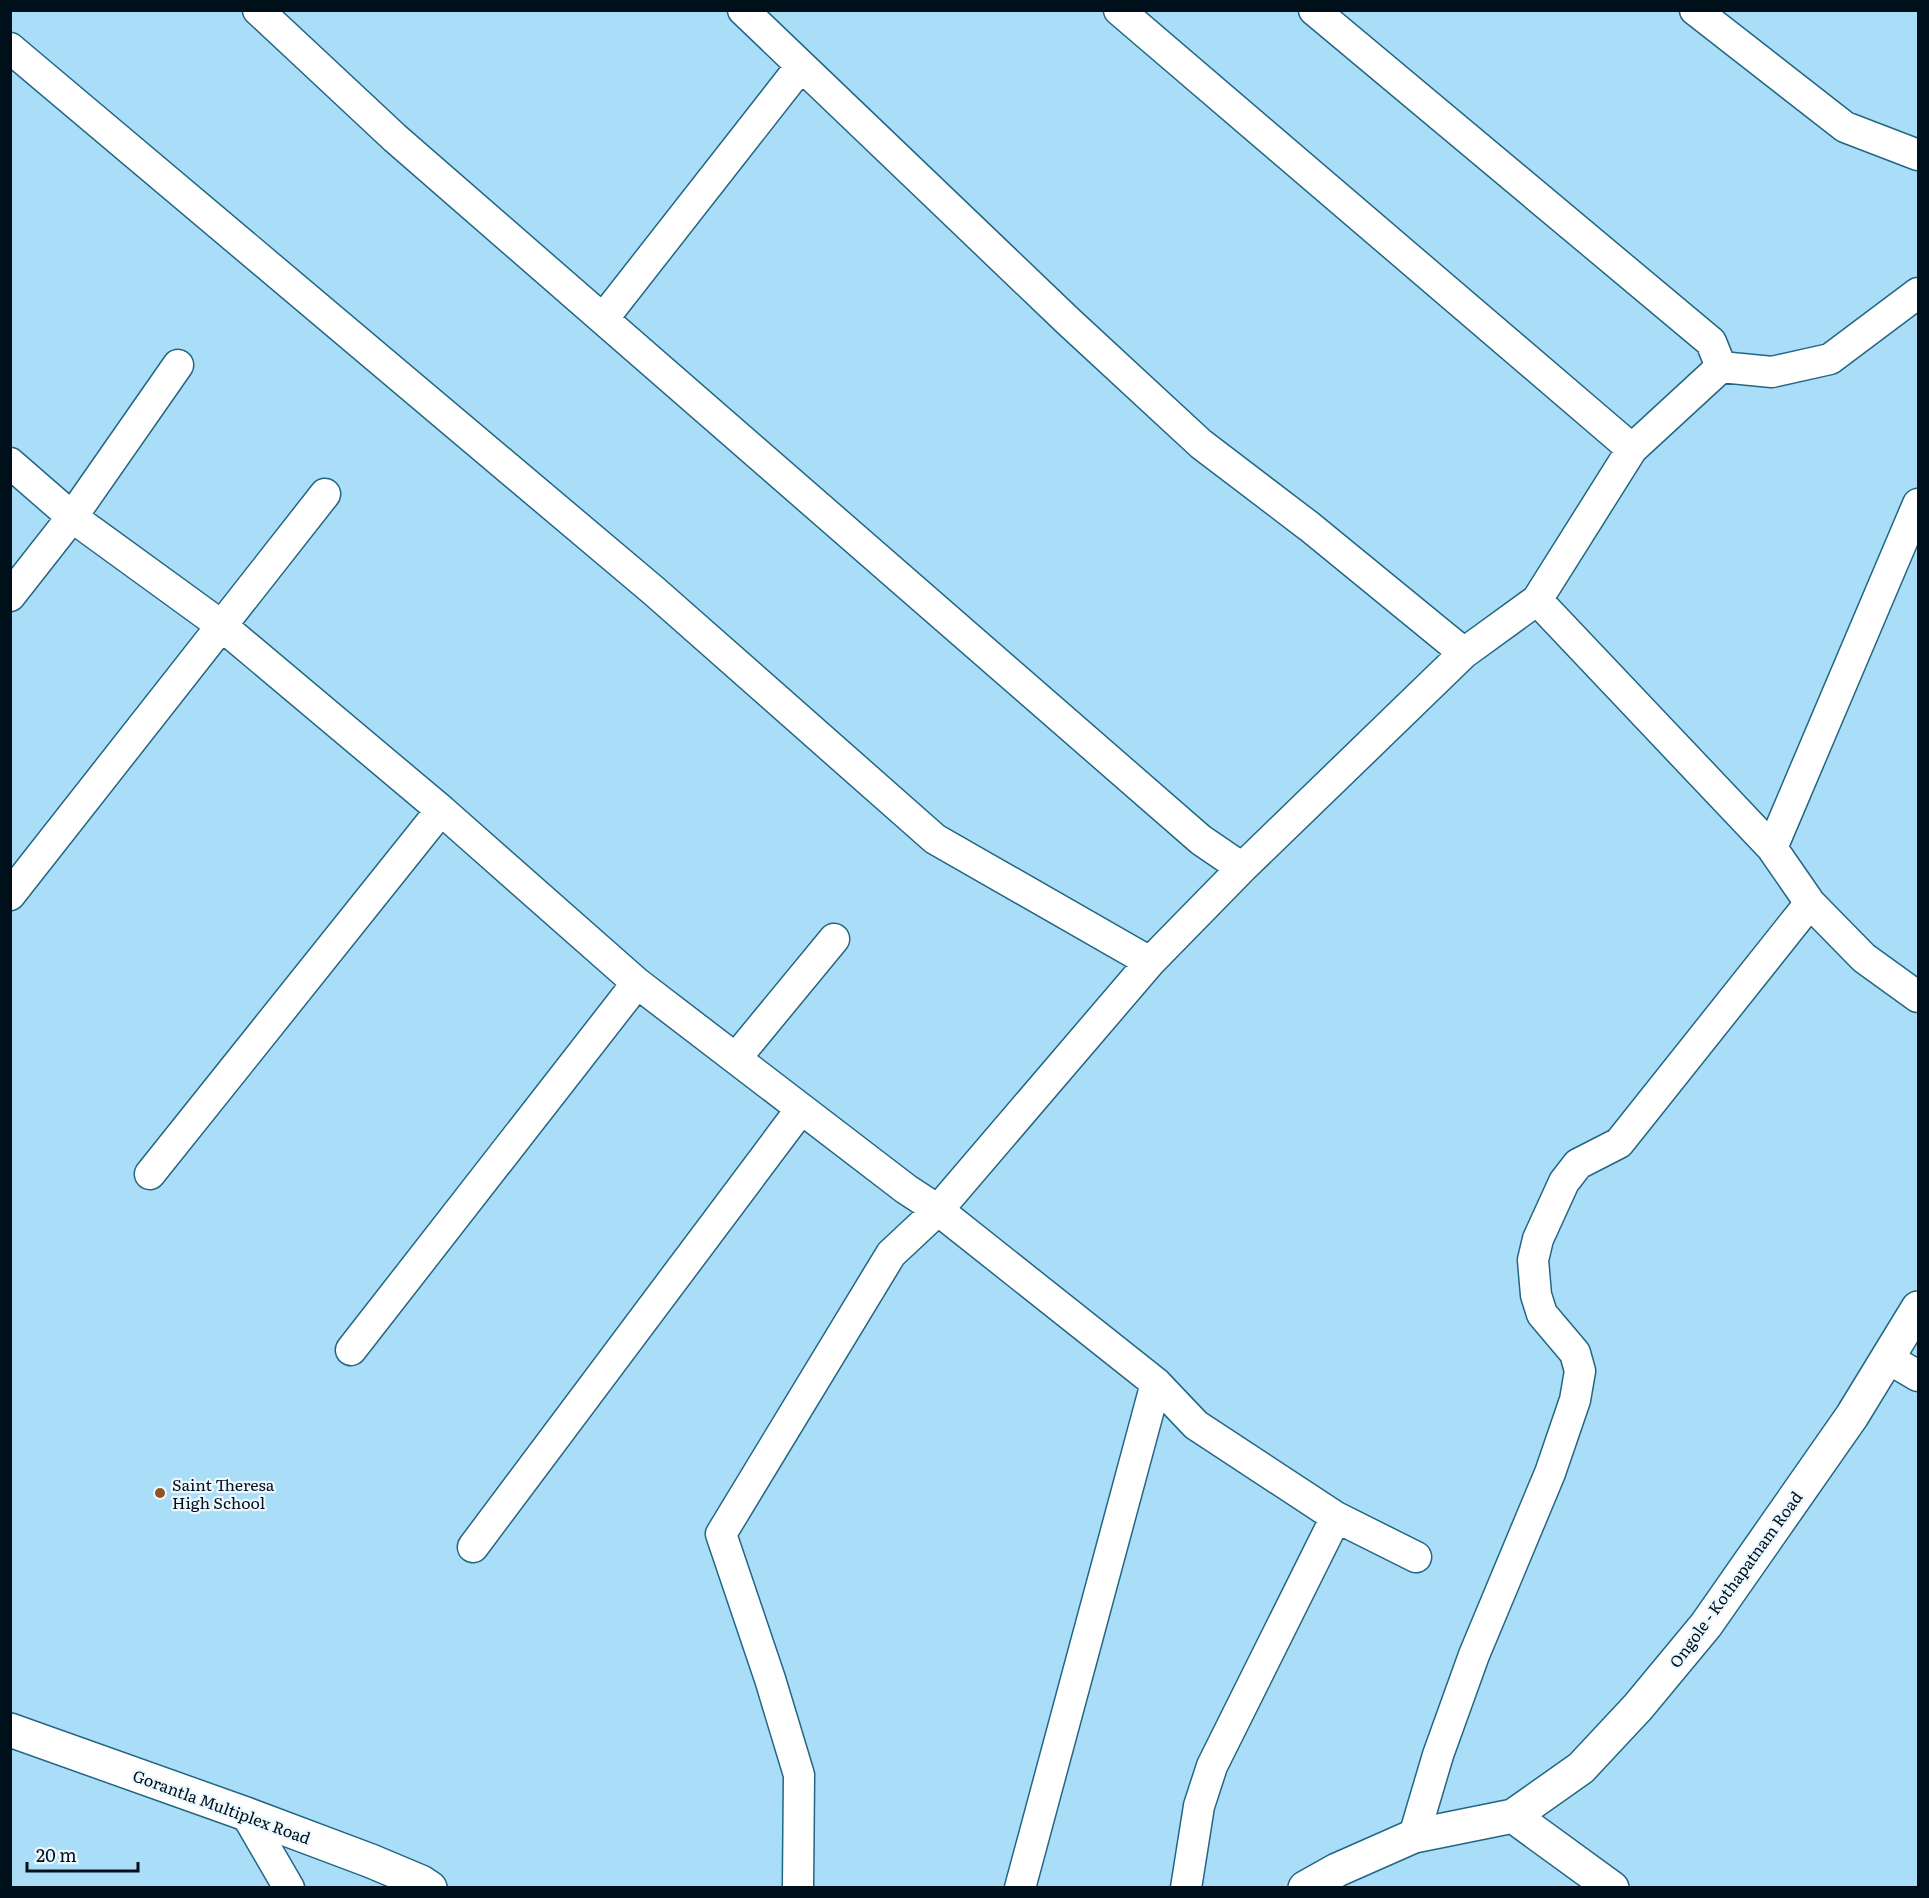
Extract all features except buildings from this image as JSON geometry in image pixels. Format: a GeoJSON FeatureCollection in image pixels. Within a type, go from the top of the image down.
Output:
{"type":"FeatureCollection","features":[{"type":"Feature","properties":{"kind":"main road","name":"Ongole - Kothapatnam Road"},"geometry":{"type":"LineString","coordinates":[[1513,1816],[1581,1768],[1638,1707],[1706,1625],[1852,1416],[1889,1359],[1918,1308]]}},
{"type":"Feature","properties":{"kind":"main road","name":"Gorantla Multiplex Road"},"geometry":{"type":"LineString","coordinates":[[10,1730],[246,1814],[430,1887]]}},
{"type":"Feature","properties":{"kind":"main road"},"geometry":{"type":"LineString","coordinates":[[1305,1887],[1337,1870],[1414,1836],[1513,1816],[1612,1887]]}},
{"type":"Feature","properties":{"kind":"street"},"geometry":{"type":"LineString","coordinates":[[258,10],[394,138],[1202,840],[1242,868]]}},
{"type":"Feature","properties":{"kind":"street"},"geometry":{"type":"LineString","coordinates":[[743,10],[1068,321],[1201,444],[1310,527],[1464,653]]}},
{"type":"Feature","properties":{"kind":"street"},"geometry":{"type":"LineString","coordinates":[[1119,10],[1632,449]]}},
{"type":"Feature","properties":{"kind":"street"},"geometry":{"type":"LineString","coordinates":[[1314,10],[1712,342],[1721,368]]}},
{"type":"Feature","properties":{"kind":"street"},"geometry":{"type":"LineString","coordinates":[[1695,10],[1845,127],[1918,155]]}},
{"type":"Feature","properties":{"kind":"street"},"geometry":{"type":"LineString","coordinates":[[10,48],[654,591],[935,838],[1150,962]]}},
{"type":"Feature","properties":{"kind":"street"},"geometry":{"type":"LineString","coordinates":[[603,319],[801,66]]}},
{"type":"Feature","properties":{"kind":"street"},"geometry":{"type":"LineString","coordinates":[[798,1887],[799,1775],[770,1679],[721,1534],[891,1254],[938,1210],[1150,962],[1242,868],[1464,653],[1537,600],[1632,449],[1721,368],[1772,372],[1830,359],[1918,293]]}},
{"type":"Feature","properties":{"kind":"street"},"geometry":{"type":"LineString","coordinates":[[10,596],[72,517],[178,365]]}},
{"type":"Feature","properties":{"kind":"street"},"geometry":{"type":"LineString","coordinates":[[10,462],[72,517],[222,626],[441,810],[636,983],[906,1189],[938,1210],[1156,1383],[1196,1425],[1336,1518],[1416,1557]]}},
{"type":"Feature","properties":{"kind":"street"},"geometry":{"type":"LineString","coordinates":[[10,895],[325,494]]}},
{"type":"Feature","properties":{"kind":"street"},"geometry":{"type":"LineString","coordinates":[[1772,848],[1918,504]]}},
{"type":"Feature","properties":{"kind":"street"},"geometry":{"type":"LineString","coordinates":[[1537,600],[1772,848],[1810,903],[1864,958],[1918,997]]}},
{"type":"Feature","properties":{"kind":"street"},"geometry":{"type":"LineString","coordinates":[[150,1174],[441,810]]}},
{"type":"Feature","properties":{"kind":"street"},"geometry":{"type":"LineString","coordinates":[[1414,1836],[1438,1755],[1474,1655],[1550,1473],[1575,1400],[1580,1371],[1575,1353],[1542,1314],[1536,1295],[1533,1260],[1538,1239],[1564,1182],[1578,1164],[1619,1143],[1810,903]]}},
{"type":"Feature","properties":{"kind":"street"},"geometry":{"type":"LineString","coordinates":[[736,1058],[834,939]]}},
{"type":"Feature","properties":{"kind":"street"},"geometry":{"type":"LineString","coordinates":[[351,1350],[636,983]]}},
{"type":"Feature","properties":{"kind":"street"},"geometry":{"type":"LineString","coordinates":[[473,1547],[801,1109]]}},
{"type":"Feature","properties":{"kind":"street"},"geometry":{"type":"LineString","coordinates":[[1889,1359],[1918,1376]]}},
{"type":"Feature","properties":{"kind":"street"},"geometry":{"type":"LineString","coordinates":[[1020,1887],[1156,1383]]}},
{"type":"Feature","properties":{"kind":"street"},"geometry":{"type":"LineString","coordinates":[[1186,1887],[1199,1806],[1212,1766],[1336,1518]]}},
{"type":"Feature","properties":{"kind":"street"},"geometry":{"type":"LineString","coordinates":[[246,1814],[289,1887]]}},
{"type":"Feature","properties":{"kind":"place","name":"Saint Theresa High School"},"geometry":{"type":"Point","coordinates":[160,1493]}}]}
